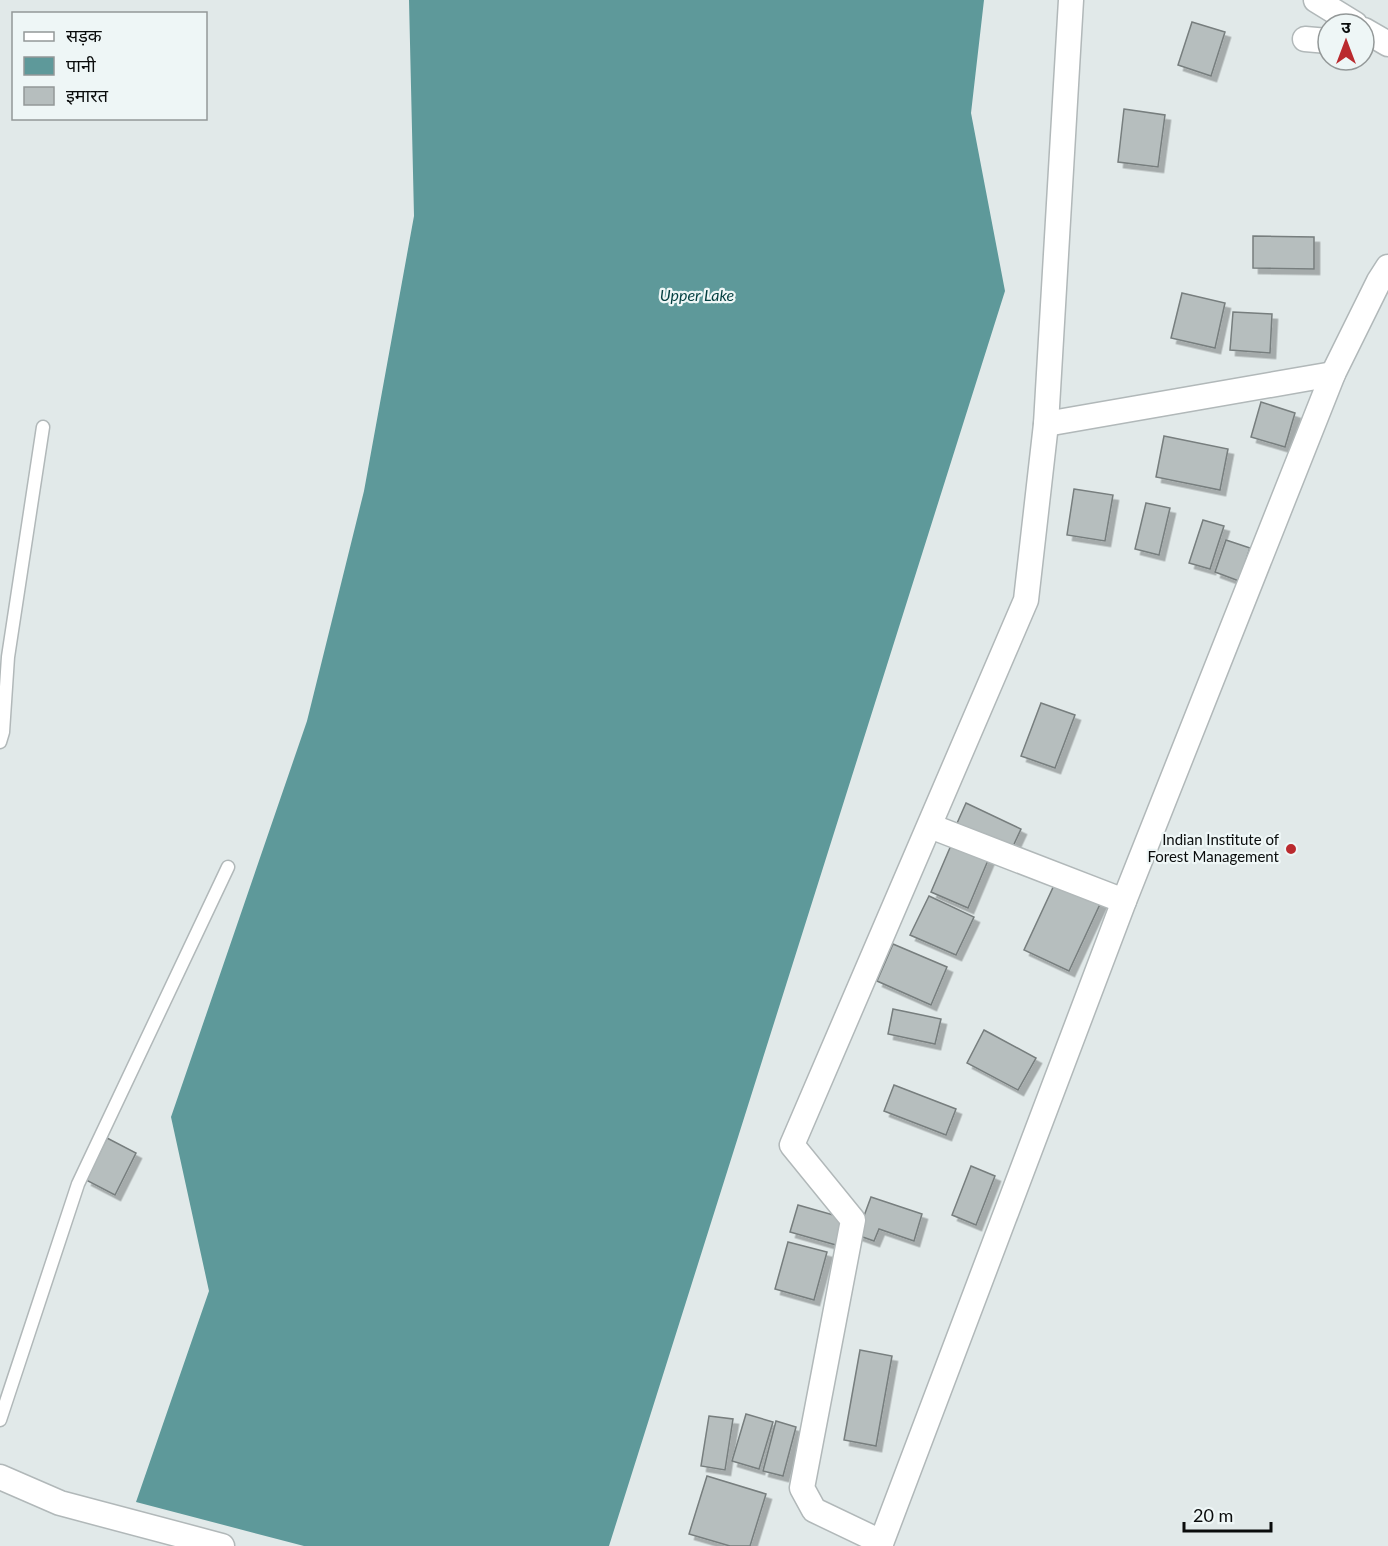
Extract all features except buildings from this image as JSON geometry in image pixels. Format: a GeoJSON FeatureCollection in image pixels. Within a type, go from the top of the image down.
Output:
{"type":"FeatureCollection","features":[{"type":"Feature","properties":{"kind":"street"},"geometry":{"type":"LineString","coordinates":[[1071,0],[1046,424],[1026,600],[792,1145],[852,1220],[802,1488],[814,1510],[880,1544],[1124,902],[1333,374],[1378,281],[1388,267]]}},
{"type":"Feature","properties":{"kind":"street"},"geometry":{"type":"LineString","coordinates":[[1316,0],[1336,12]]}},
{"type":"Feature","properties":{"kind":"street"},"geometry":{"type":"LineString","coordinates":[[1046,424],[1333,374]]}},
{"type":"Feature","properties":{"kind":"street"},"geometry":{"type":"LineString","coordinates":[[930,826],[1124,902]]}},
{"type":"Feature","properties":{"kind":"street"},"geometry":{"type":"LineString","coordinates":[[0,1477],[60,1503],[222,1546]]}},
{"type":"Feature","properties":{"kind":"lane"},"geometry":{"type":"LineString","coordinates":[[0,742],[3,732],[8,657],[43,427]]}},
{"type":"Feature","properties":{"kind":"lane"},"geometry":{"type":"LineString","coordinates":[[0,1420],[78,1184],[228,867]]}},
{"type":"Feature","properties":{"kind":"water","name":"Upper Lake"},"geometry":{"type":"Polygon","coordinates":[[[409,0],[984,0],[971,113],[1005,291],[609,1546],[304,1546],[136,1502],[209,1291],[171,1117],[307,721],[364,491],[414,216],[409,0]]]}},
{"type":"Feature","properties":{"kind":"place","name":"Indian Institute of Forest Management"},"geometry":{"type":"Point","coordinates":[1291,849]}}]}
